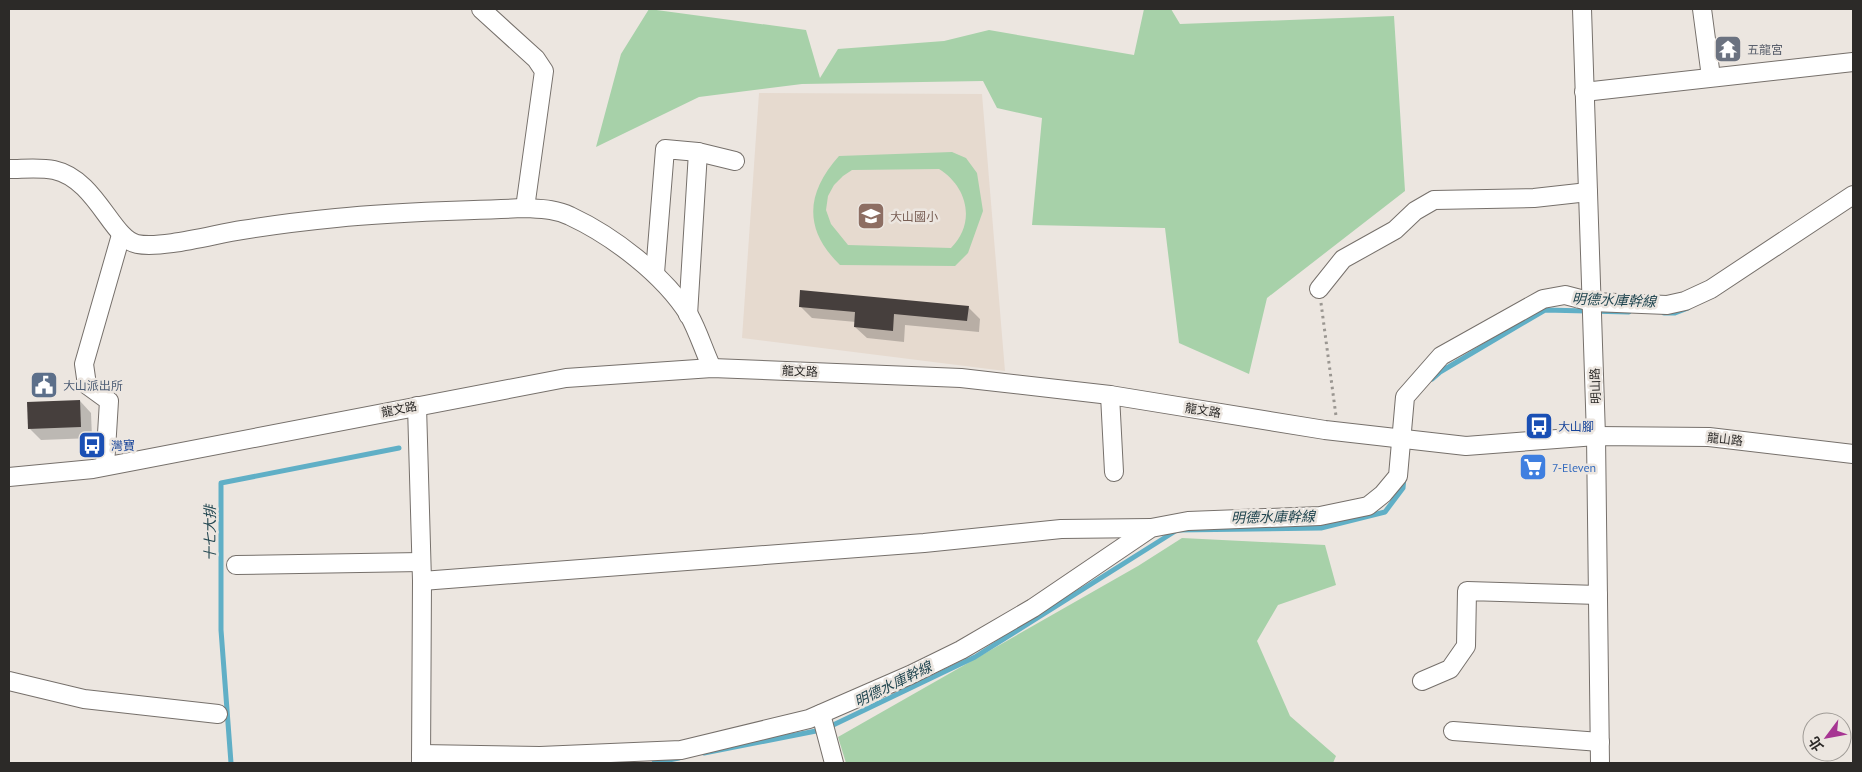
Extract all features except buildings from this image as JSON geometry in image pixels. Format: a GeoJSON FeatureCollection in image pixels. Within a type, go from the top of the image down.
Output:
{"type":"FeatureCollection","features":[{"type":"Feature","properties":{"kind":"street"},"geometry":{"type":"LineString","coordinates":[[481,9],[536,59],[544,71],[525,208]]}},
{"type":"Feature","properties":{"kind":"street","name":"明山路"},"geometry":{"type":"LineString","coordinates":[[1582,9],[1596,436],[1600,763]]}},
{"type":"Feature","properties":{"kind":"street"},"geometry":{"type":"LineString","coordinates":[[1702,9],[1711,77]]}},
{"type":"Feature","properties":{"kind":"street"},"geometry":{"type":"LineString","coordinates":[[1584,92],[1853,62]]}},
{"type":"Feature","properties":{"kind":"street"},"geometry":{"type":"LineString","coordinates":[[655,273],[665,149],[698,152],[735,161]]}},
{"type":"Feature","properties":{"kind":"street"},"geometry":{"type":"LineString","coordinates":[[688,315],[698,152]]}},
{"type":"Feature","properties":{"kind":"street"},"geometry":{"type":"LineString","coordinates":[[9,169],[55,170],[76,181],[93,194],[121,235],[136,244],[159,243],[338,217],[525,208],[551,210],[570,216],[614,242],[655,273],[688,315],[712,368]]}},
{"type":"Feature","properties":{"kind":"street"},"geometry":{"type":"LineString","coordinates":[[1319,289],[1342,259],[1395,230],[1415,211],[1434,200],[1534,198],[1588,192]]}},
{"type":"Feature","properties":{"kind":"street"},"geometry":{"type":"LineString","coordinates":[[422,581],[924,543],[1060,529],[1151,528],[1188,521],[1320,516],[1368,506],[1383,494],[1398,476],[1406,440],[1405,397],[1441,356],[1542,299],[1564,295],[1592,308],[1668,305],[1685,301],[1710,289],[1853,195]]}},
{"type":"Feature","properties":{"kind":"street"},"geometry":{"type":"LineString","coordinates":[[105,466],[109,401],[87,384],[84,364],[121,235]]}},
{"type":"Feature","properties":{"kind":"street","name":"龍文路"},"geometry":{"type":"LineString","coordinates":[[9,477],[105,466],[566,378],[712,368],[961,378],[1110,395],[1338,432],[1466,446],[1596,436]]}},
{"type":"Feature","properties":{"kind":"street"},"geometry":{"type":"LineString","coordinates":[[1110,395],[1114,472]]}},
{"type":"Feature","properties":{"kind":"street"},"geometry":{"type":"LineString","coordinates":[[417,406],[422,581],[421,758],[540,756],[681,750],[809,719],[824,724],[910,675],[961,650],[1033,608],[1151,528]]}},
{"type":"Feature","properties":{"kind":"street","name":"龍山路"},"geometry":{"type":"LineString","coordinates":[[1596,436],[1709,437],[1853,454]]}},
{"type":"Feature","properties":{"kind":"street"},"geometry":{"type":"LineString","coordinates":[[236,565],[421,562]]}},
{"type":"Feature","properties":{"kind":"street"},"geometry":{"type":"LineString","coordinates":[[1422,681],[1450,669],[1466,646],[1467,591],[1598,595]]}},
{"type":"Feature","properties":{"kind":"street"},"geometry":{"type":"LineString","coordinates":[[9,681],[84,699],[218,714]]}},
{"type":"Feature","properties":{"kind":"street"},"geometry":{"type":"LineString","coordinates":[[824,724],[834,763]]}},
{"type":"Feature","properties":{"kind":"street"},"geometry":{"type":"LineString","coordinates":[[1453,731],[1600,742]]}},
{"type":"Feature","properties":{"kind":"path"},"geometry":{"type":"LineString","coordinates":[[1319,289],[1338,432]]}},
{"type":"Feature","properties":{"kind":"shaded area","name":"大山國小"},"geometry":{"type":"Polygon","coordinates":[[[759,93],[982,94],[1005,371],[742,338],[759,93]]]}},
{"type":"Feature","properties":{"kind":"green space"},"geometry":{"type":"Polygon","coordinates":[[[649,9],[806,30],[820,78],[838,49],[944,41],[989,30],[1134,55],[1144,9],[1171,9],[1180,24],[1394,16],[1405,191],[1267,298],[1249,374],[1179,343],[1165,228],[1032,225],[1042,118],[997,108],[983,81],[802,84],[699,97],[596,147],[621,54],[649,9]]]}},
{"type":"Feature","properties":{"kind":"green space"},"geometry":{"type":"Polygon","coordinates":[[[952,152],[966,158],[977,173],[983,211],[968,253],[955,266],[840,265],[820,238],[813,211],[815,197],[820,184],[839,156],[952,152]],[[939,169],[852,170],[834,185],[828,196],[826,210],[831,224],[848,245],[951,248],[964,228],[966,217],[962,195],[957,185],[939,169]]]}},
{"type":"Feature","properties":{"kind":"green space"},"geometry":{"type":"Polygon","coordinates":[[[1182,538],[1325,545],[1336,585],[1278,605],[1257,641],[1290,716],[1336,756],[1333,763],[846,763],[838,737],[1138,566],[1182,538]]]}},
{"type":"Feature","properties":{"kind":"waterway","name":"明德水庫幹線"},"geometry":{"type":"LineString","coordinates":[[1664,313],[1675,313],[1688,308]]}},
{"type":"Feature","properties":{"kind":"waterway","name":"明德水庫幹線"},"geometry":{"type":"LineString","coordinates":[[1432,379],[1440,372],[1545,310],[1629,312]]}},
{"type":"Feature","properties":{"kind":"waterway","name":"十七大排"},"geometry":{"type":"LineString","coordinates":[[231,763],[221,630],[221,483],[399,448]]}},
{"type":"Feature","properties":{"kind":"waterway","name":"明德水庫幹線"},"geometry":{"type":"LineString","coordinates":[[829,727],[975,657],[1177,530],[1321,528],[1385,512],[1403,488],[1404,477]]}},
{"type":"Feature","properties":{"kind":"waterway","name":"明德水庫幹線"},"geometry":{"type":"LineString","coordinates":[[704,753],[821,730]]}},
{"type":"Feature","properties":{"kind":"waterway","name":"明德水庫幹線"},"geometry":{"type":"LineString","coordinates":[[654,763],[679,758]]}},
{"type":"Feature","properties":{"kind":"place","name":"五龍宮"},"geometry":{"type":"Point","coordinates":[1728,49]}},
{"type":"Feature","properties":{"kind":"place","name":"大山國小"},"geometry":{"type":"Point","coordinates":[871,216]}},
{"type":"Feature","properties":{"kind":"place","name":"大山派出所"},"geometry":{"type":"Point","coordinates":[44,385]}},
{"type":"Feature","properties":{"kind":"place","name":"大山腳"},"geometry":{"type":"Point","coordinates":[1539,426]}},
{"type":"Feature","properties":{"kind":"place","name":"灣寶"},"geometry":{"type":"Point","coordinates":[92,445]}},
{"type":"Feature","properties":{"kind":"place","name":"7-Eleven"},"geometry":{"type":"Point","coordinates":[1533,467]}}]}
